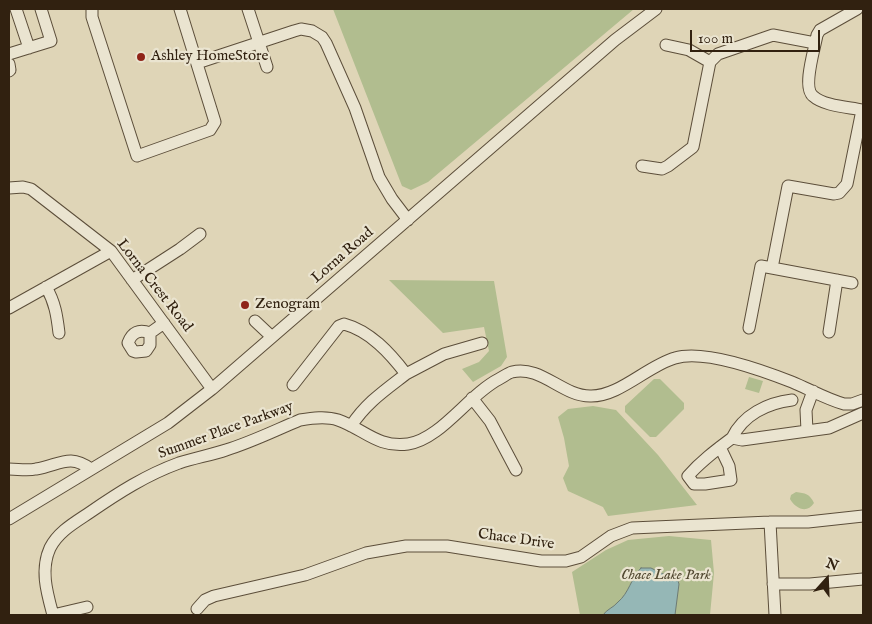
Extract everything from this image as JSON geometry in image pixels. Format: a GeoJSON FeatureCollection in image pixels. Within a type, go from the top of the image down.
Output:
{"type":"FeatureCollection","features":[{"type":"Feature","properties":{"kind":"street"},"geometry":{"type":"LineString","coordinates":[[16,9],[29,48]]}},
{"type":"Feature","properties":{"kind":"street"},"geometry":{"type":"LineString","coordinates":[[9,54],[51,40],[41,9]]}},
{"type":"Feature","properties":{"kind":"street"},"geometry":{"type":"LineString","coordinates":[[92,9],[92,17],[137,156],[210,130],[213,126],[214,119],[180,9]]}},
{"type":"Feature","properties":{"kind":"street"},"geometry":{"type":"LineString","coordinates":[[248,9],[267,67]]}},
{"type":"Feature","properties":{"kind":"street","name":"Lorna Road"},"geometry":{"type":"LineString","coordinates":[[11,514],[168,423],[212,389],[615,40],[656,9]]}},
{"type":"Feature","properties":{"kind":"street"},"geometry":{"type":"LineString","coordinates":[[772,268],[788,186],[834,194],[839,193],[847,184],[862,110],[827,103],[812,96],[808,90],[808,79],[817,35],[820,30],[852,10]]}},
{"type":"Feature","properties":{"kind":"street"},"geometry":{"type":"LineString","coordinates":[[197,63],[301,30],[312,31],[322,37],[352,101],[379,177],[392,199],[408,220]]}},
{"type":"Feature","properties":{"kind":"street"},"geometry":{"type":"LineString","coordinates":[[642,166],[662,169],[693,147],[710,62],[718,54],[773,35],[816,43]]}},
{"type":"Feature","properties":{"kind":"street"},"geometry":{"type":"LineString","coordinates":[[666,45],[689,50],[710,62]]}},
{"type":"Feature","properties":{"kind":"street"},"geometry":{"type":"LineString","coordinates":[[9,64],[9,71]]}},
{"type":"Feature","properties":{"kind":"street","name":"Lorna Crest Road"},"geometry":{"type":"LineString","coordinates":[[9,188],[23,187],[31,189],[111,251],[212,389]]}},
{"type":"Feature","properties":{"kind":"street"},"geometry":{"type":"LineString","coordinates":[[132,280],[200,234]]}},
{"type":"Feature","properties":{"kind":"street"},"geometry":{"type":"LineString","coordinates":[[9,308],[111,251]]}},
{"type":"Feature","properties":{"kind":"street"},"geometry":{"type":"LineString","coordinates":[[749,328],[761,266],[852,283]]}},
{"type":"Feature","properties":{"kind":"street"},"geometry":{"type":"LineString","coordinates":[[829,332],[837,280]]}},
{"type":"Feature","properties":{"kind":"street"},"geometry":{"type":"LineString","coordinates":[[46,288],[52,297],[56,309],[59,333]]}},
{"type":"Feature","properties":{"kind":"street"},"geometry":{"type":"LineString","coordinates":[[255,321],[272,337]]}},
{"type":"Feature","properties":{"kind":"street"},"geometry":{"type":"LineString","coordinates":[[150,333],[164,323]]}},
{"type":"Feature","properties":{"kind":"street"},"geometry":{"type":"LineString","coordinates":[[293,385],[333,333],[344,324],[369,337],[383,348],[406,374]]}},
{"type":"Feature","properties":{"kind":"street"},"geometry":{"type":"LineString","coordinates":[[351,426],[361,410],[406,374],[444,354],[482,343]]}},
{"type":"Feature","properties":{"kind":"street","name":"Summer Place Parkway"},"geometry":{"type":"LineString","coordinates":[[52,612],[45,579],[45,567],[50,548],[56,538],[67,528],[138,480],[180,463],[227,450],[300,420],[312,418],[336,419],[387,444],[410,443],[429,436],[486,385],[511,372],[539,375],[576,394],[601,396],[667,360],[690,355],[717,358],[782,378],[844,404],[852,404],[863,400]]}},
{"type":"Feature","properties":{"kind":"street"},"geometry":{"type":"LineString","coordinates":[[807,432],[806,410],[813,391]]}},
{"type":"Feature","properties":{"kind":"street"},"geometry":{"type":"LineString","coordinates":[[472,398],[490,421],[516,470]]}},
{"type":"Feature","properties":{"kind":"street"},"geometry":{"type":"LineString","coordinates":[[720,447],[732,438],[747,418],[764,407],[792,400]]}},
{"type":"Feature","properties":{"kind":"street"},"geometry":{"type":"LineString","coordinates":[[732,438],[742,440],[829,428],[863,412]]}},
{"type":"Feature","properties":{"kind":"street"},"geometry":{"type":"LineString","coordinates":[[9,469],[33,470],[70,460],[79,462],[91,469]]}},
{"type":"Feature","properties":{"kind":"street","name":"Chace Drive"},"geometry":{"type":"LineString","coordinates":[[197,609],[205,600],[214,596],[304,575],[366,553],[406,546],[447,546],[541,561],[566,562],[581,558],[612,536],[632,528],[808,522],[863,516]]}},
{"type":"Feature","properties":{"kind":"street"},"geometry":{"type":"LineString","coordinates":[[770,522],[775,615]]}},
{"type":"Feature","properties":{"kind":"street"},"geometry":{"type":"LineString","coordinates":[[773,584],[810,584],[863,579]]}},
{"type":"Feature","properties":{"kind":"street"},"geometry":{"type":"LineString","coordinates":[[52,612],[87,607]]}},
{"type":"Feature","properties":{"kind":"green space"},"geometry":{"type":"Polygon","coordinates":[[[333,9],[634,9],[428,182],[411,190],[402,186],[333,9]]]}},
{"type":"Feature","properties":{"kind":"green space"},"geometry":{"type":"Polygon","coordinates":[[[389,280],[494,281],[507,357],[501,366],[473,382],[462,369],[479,362],[489,351],[484,327],[443,333],[389,280]]]}},
{"type":"Feature","properties":{"kind":"green space"},"geometry":{"type":"Polygon","coordinates":[[[749,377],[763,381],[759,393],[745,389],[749,377]]]}},
{"type":"Feature","properties":{"kind":"green space"},"geometry":{"type":"Polygon","coordinates":[[[654,379],[660,379],[684,403],[684,409],[656,437],[650,437],[625,412],[625,406],[654,379]]]}},
{"type":"Feature","properties":{"kind":"green space"},"geometry":{"type":"Polygon","coordinates":[[[593,406],[616,410],[658,455],[697,505],[608,516],[603,507],[568,491],[563,478],[569,466],[558,417],[568,409],[593,406]]]}},
{"type":"Feature","properties":{"kind":"green space"},"geometry":{"type":"Polygon","coordinates":[[[796,492],[807,494],[814,503],[805,509],[798,508],[790,499],[791,495],[796,492]]]}},
{"type":"Feature","properties":{"kind":"green space","name":"Chace Lake Park"},"geometry":{"type":"Polygon","coordinates":[[[669,536],[711,540],[714,573],[710,615],[580,615],[572,572],[606,550],[628,540],[669,536]]]}},
{"type":"Feature","properties":{"kind":"water"},"geometry":{"type":"Polygon","coordinates":[[[641,568],[651,568],[663,574],[669,571],[676,575],[679,584],[675,615],[603,615],[622,598],[641,568]]]}},
{"type":"Feature","properties":{"kind":"place","name":"Ashley HomeStore"},"geometry":{"type":"Point","coordinates":[141,57]}},
{"type":"Feature","properties":{"kind":"place","name":"Zenogram"},"geometry":{"type":"Point","coordinates":[245,305]}}]}
